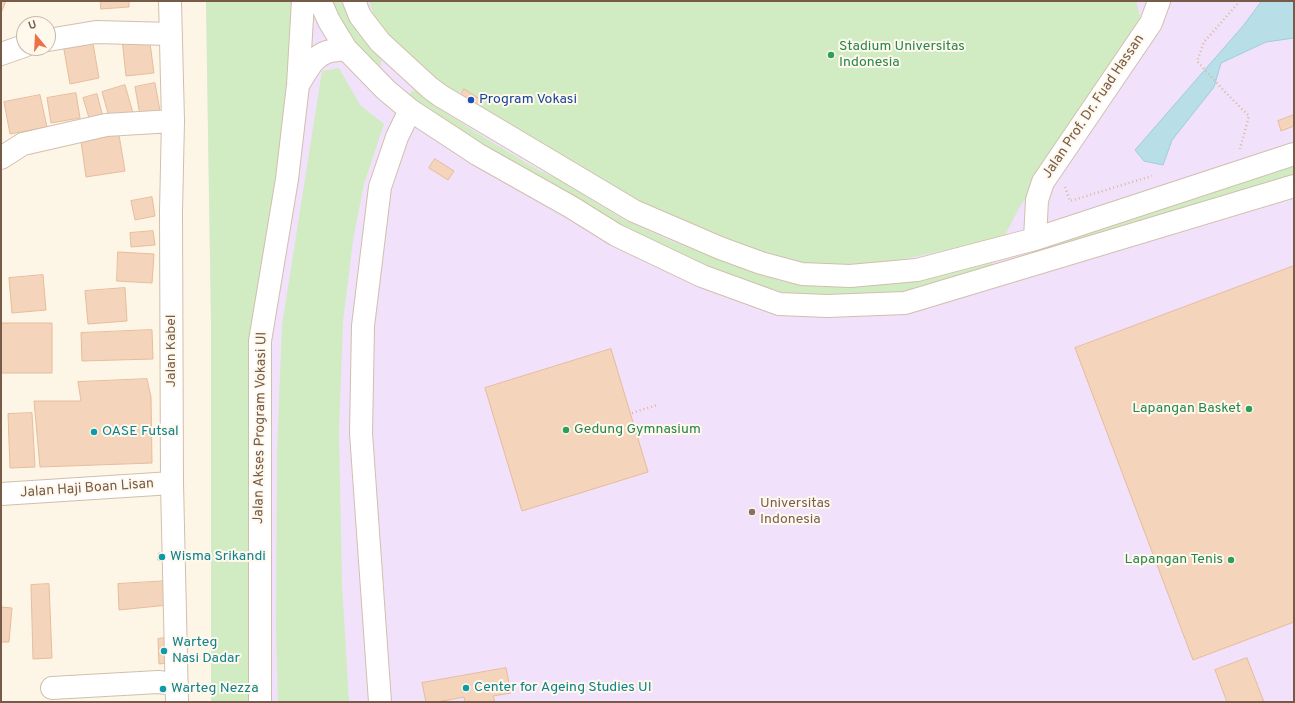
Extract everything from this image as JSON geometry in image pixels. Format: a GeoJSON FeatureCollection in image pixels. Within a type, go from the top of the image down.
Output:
{"type":"FeatureCollection","features":[{"type":"Feature","properties":{"kind":"street","name":"Jalan Kabel"},"geometry":{"type":"LineString","coordinates":[[170,1],[173,121],[171,211],[172,483],[177,693]]}},
{"type":"Feature","properties":{"kind":"street","name":"Jalan Akses Program Vokasi UI"},"geometry":{"type":"LineString","coordinates":[[260,702],[260,341],[287,179],[298,85],[303,1]]}},
{"type":"Feature","properties":{"kind":"street"},"geometry":{"type":"LineString","coordinates":[[320,1],[329,21],[346,49],[386,90],[410,110],[477,154],[571,207],[616,235],[702,276],[779,304],[827,306],[905,303],[1294,186]]}},
{"type":"Feature","properties":{"kind":"street"},"geometry":{"type":"LineString","coordinates":[[354,1],[360,16],[380,42],[430,88],[441,96],[634,211],[761,263],[802,274],[850,276],[917,270],[1035,239],[1294,154]]}},
{"type":"Feature","properties":{"kind":"street","name":"Jalan Prof. Dr. Fuad Hassan"},"geometry":{"type":"LineString","coordinates":[[1035,239],[1037,200],[1043,182],[1151,23],[1159,1]]}},
{"type":"Feature","properties":{"kind":"street"},"geometry":{"type":"LineString","coordinates":[[56,39],[96,32],[171,34]]}},
{"type":"Feature","properties":{"kind":"street"},"geometry":{"type":"LineString","coordinates":[[1,54],[16,49]]}},
{"type":"Feature","properties":{"kind":"street","name":"Jalan Akses Program Vokasi UI"},"geometry":{"type":"LineString","coordinates":[[298,85],[311,64],[319,56],[327,52],[346,49]]}},
{"type":"Feature","properties":{"kind":"street"},"geometry":{"type":"LineString","coordinates":[[441,96],[430,112],[483,145],[477,154]]}},
{"type":"Feature","properties":{"kind":"street"},"geometry":{"type":"LineString","coordinates":[[380,702],[361,433],[363,326],[380,187],[397,138],[410,110]]}},
{"type":"Feature","properties":{"kind":"street"},"geometry":{"type":"LineString","coordinates":[[1,158],[23,144],[106,125],[173,121]]}},
{"type":"Feature","properties":{"kind":"street"},"geometry":{"type":"LineString","coordinates":[[1232,175],[1238,192],[1254,186],[1258,198]]}},
{"type":"Feature","properties":{"kind":"street","name":"Jalan Haji Boan Lisan"},"geometry":{"type":"LineString","coordinates":[[1,494],[172,483]]}},
{"type":"Feature","properties":{"kind":"street"},"geometry":{"type":"LineString","coordinates":[[52,688],[158,682],[177,693]]}},
{"type":"Feature","properties":{"kind":"path"},"geometry":{"type":"LineString","coordinates":[[1232,175],[1249,116],[1197,61],[1204,42],[1240,1]]}},
{"type":"Feature","properties":{"kind":"path"},"geometry":{"type":"LineString","coordinates":[[1233,151],[1247,147]]}},
{"type":"Feature","properties":{"kind":"path"},"geometry":{"type":"LineString","coordinates":[[1056,158],[1062,176]]}},
{"type":"Feature","properties":{"kind":"path"},"geometry":{"type":"LineString","coordinates":[[1064,182],[1070,201],[1159,174]]}},
{"type":"Feature","properties":{"kind":"path"},"geometry":{"type":"LineString","coordinates":[[632,413],[657,405]]}},
{"type":"Feature","properties":{"kind":"shaded area","name":"Universitas Indonesia"},"geometry":{"type":"Polygon","coordinates":[[[206,1],[1294,1],[1294,702],[211,702],[211,323],[206,1]]]}},
{"type":"Feature","properties":{"kind":"green space"},"geometry":{"type":"Polygon","coordinates":[[[206,1],[297,1],[297,12],[275,189],[254,702],[211,702],[211,323],[206,1]]]}},
{"type":"Feature","properties":{"kind":"green space"},"geometry":{"type":"Polygon","coordinates":[[[329,1],[341,1],[354,25],[381,60],[381,66],[376,68],[355,49],[329,1]]]}},
{"type":"Feature","properties":{"kind":"green space"},"geometry":{"type":"Polygon","coordinates":[[[369,1],[1136,1],[1140,16],[1138,26],[1019,208],[1005,235],[984,242],[862,268],[824,268],[786,260],[708,234],[621,197],[478,114],[483,104],[461,90],[455,99],[417,71],[375,20],[369,1]]]}},
{"type":"Feature","properties":{"kind":"green space"},"geometry":{"type":"Polygon","coordinates":[[[339,68],[360,105],[384,124],[364,184],[353,240],[343,322],[339,432],[342,583],[349,702],[278,702],[276,628],[277,451],[282,325],[322,71],[339,68]]]}},
{"type":"Feature","properties":{"kind":"green space"},"geometry":{"type":"Polygon","coordinates":[[[416,90],[438,108],[480,135],[538,170],[556,178],[623,219],[671,241],[755,273],[784,282],[819,287],[851,286],[990,262],[994,267],[907,292],[818,296],[783,292],[752,283],[710,268],[593,213],[410,100],[410,94],[412,91],[416,90]]]}},
{"type":"Feature","properties":{"kind":"green space"},"geometry":{"type":"Polygon","coordinates":[[[1294,166],[1294,178],[1062,248],[1061,243],[1064,239],[1294,166]]]}},
{"type":"Feature","properties":{"kind":"water"},"geometry":{"type":"Polygon","coordinates":[[[1262,1],[1294,1],[1294,38],[1266,42],[1221,63],[1214,87],[1172,140],[1163,165],[1144,161],[1135,150],[1243,26],[1262,1]]]}},
{"type":"Feature","properties":{"kind":"building"},"geometry":{"type":"Polygon","coordinates":[[[1,1],[6,1],[1,13],[1,1]]]}},
{"type":"Feature","properties":{"kind":"building"},"geometry":{"type":"Polygon","coordinates":[[[101,1],[129,1],[129,7],[101,9],[101,1]]]}},
{"type":"Feature","properties":{"kind":"building"},"geometry":{"type":"Polygon","coordinates":[[[149,36],[154,73],[126,76],[122,39],[149,36]]]}},
{"type":"Feature","properties":{"kind":"building"},"geometry":{"type":"Polygon","coordinates":[[[92,38],[99,78],[70,84],[63,44],[92,38]]]}},
{"type":"Feature","properties":{"kind":"building"},"geometry":{"type":"Polygon","coordinates":[[[155,83],[160,111],[140,115],[135,87],[155,83]]]}},
{"type":"Feature","properties":{"kind":"building"},"geometry":{"type":"Polygon","coordinates":[[[125,85],[133,113],[110,120],[102,92],[125,85]]]}},
{"type":"Feature","properties":{"kind":"building"},"geometry":{"type":"Polygon","coordinates":[[[464,89],[483,101],[477,110],[459,98],[464,89]]]}},
{"type":"Feature","properties":{"kind":"building"},"geometry":{"type":"Polygon","coordinates":[[[76,93],[80,118],[51,123],[47,98],[76,93]]]}},
{"type":"Feature","properties":{"kind":"building"},"geometry":{"type":"Polygon","coordinates":[[[97,94],[103,117],[90,121],[83,98],[97,94]]]}},
{"type":"Feature","properties":{"kind":"building"},"geometry":{"type":"Polygon","coordinates":[[[40,95],[47,127],[10,134],[4,102],[40,95]]]}},
{"type":"Feature","properties":{"kind":"building"},"geometry":{"type":"Polygon","coordinates":[[[1294,115],[1294,126],[1281,131],[1278,121],[1294,115]]]}},
{"type":"Feature","properties":{"kind":"building"},"geometry":{"type":"Polygon","coordinates":[[[119,135],[125,171],[86,177],[81,141],[119,135]]]}},
{"type":"Feature","properties":{"kind":"building"},"geometry":{"type":"Polygon","coordinates":[[[435,159],[454,171],[448,180],[429,168],[435,159]]]}},
{"type":"Feature","properties":{"kind":"building"},"geometry":{"type":"Polygon","coordinates":[[[152,197],[155,216],[135,220],[131,201],[152,197]]]}},
{"type":"Feature","properties":{"kind":"building"},"geometry":{"type":"Polygon","coordinates":[[[153,231],[155,245],[131,247],[130,233],[153,231]]]}},
{"type":"Feature","properties":{"kind":"building"},"geometry":{"type":"Polygon","coordinates":[[[118,252],[154,254],[152,283],[117,281],[118,252]]]}},
{"type":"Feature","properties":{"kind":"building"},"geometry":{"type":"Polygon","coordinates":[[[1294,266],[1294,622],[1193,660],[1075,348],[1294,266]]]}},
{"type":"Feature","properties":{"kind":"building"},"geometry":{"type":"Polygon","coordinates":[[[43,275],[46,310],[12,313],[9,278],[43,275]]]}},
{"type":"Feature","properties":{"kind":"building"},"geometry":{"type":"Polygon","coordinates":[[[125,288],[127,321],[88,324],[85,291],[125,288]]]}},
{"type":"Feature","properties":{"kind":"building"},"geometry":{"type":"Polygon","coordinates":[[[1,323],[52,323],[52,373],[1,373],[1,323]]]}},
{"type":"Feature","properties":{"kind":"building"},"geometry":{"type":"Polygon","coordinates":[[[152,330],[153,359],[82,361],[81,333],[152,330]]]}},
{"type":"Feature","properties":{"kind":"building","name":"Gedung Gymnasium"},"geometry":{"type":"Polygon","coordinates":[[[611,349],[648,472],[522,511],[485,388],[611,349]]]}},
{"type":"Feature","properties":{"kind":"building","name":"OASE Futsal"},"geometry":{"type":"Polygon","coordinates":[[[147,379],[151,397],[152,463],[40,467],[34,401],[81,401],[78,382],[147,379]]]}},
{"type":"Feature","properties":{"kind":"building"},"geometry":{"type":"Polygon","coordinates":[[[32,413],[35,467],[10,468],[8,414],[32,413]]]}},
{"type":"Feature","properties":{"kind":"building","name":"Wisma Srikandi"},"geometry":{"type":"Polygon","coordinates":[[[159,553],[167,554],[165,562],[158,560],[159,553]]]}},
{"type":"Feature","properties":{"kind":"building"},"geometry":{"type":"Polygon","coordinates":[[[168,581],[168,605],[119,610],[118,584],[168,581]]]}},
{"type":"Feature","properties":{"kind":"building"},"geometry":{"type":"Polygon","coordinates":[[[49,584],[52,658],[33,659],[31,585],[49,584]]]}},
{"type":"Feature","properties":{"kind":"building"},"geometry":{"type":"Polygon","coordinates":[[[1,607],[12,608],[9,642],[1,642],[1,607]]]}},
{"type":"Feature","properties":{"kind":"building","name":"Warteg Nasi Dadar"},"geometry":{"type":"Polygon","coordinates":[[[170,637],[168,663],[159,664],[158,639],[170,637]]]}},
{"type":"Feature","properties":{"kind":"building"},"geometry":{"type":"Polygon","coordinates":[[[1247,658],[1264,702],[1227,702],[1215,670],[1247,658]]]}},
{"type":"Feature","properties":{"kind":"building","name":"Center for Ageing Studies UI"},"geometry":{"type":"Polygon","coordinates":[[[506,668],[511,693],[493,696],[495,702],[465,702],[464,697],[437,702],[426,702],[422,683],[506,668]]]}},
{"type":"Feature","properties":{"kind":"place","name":"Stadium Universitas Indonesia"},"geometry":{"type":"Point","coordinates":[831,55]}},
{"type":"Feature","properties":{"kind":"place","name":"Program Vokasi"},"geometry":{"type":"Point","coordinates":[471,100]}},
{"type":"Feature","properties":{"kind":"place","name":"Lapangan Basket"},"geometry":{"type":"Point","coordinates":[1249,409]}},
{"type":"Feature","properties":{"kind":"place","name":"Gedung Gymnasium"},"geometry":{"type":"Point","coordinates":[566,430]}},
{"type":"Feature","properties":{"kind":"place","name":"OASE Futsal"},"geometry":{"type":"Point","coordinates":[94,432]}},
{"type":"Feature","properties":{"kind":"place","name":"Universitas Indonesia"},"geometry":{"type":"Point","coordinates":[752,512]}},
{"type":"Feature","properties":{"kind":"place","name":"Wisma Srikandi"},"geometry":{"type":"Point","coordinates":[162,557]}},
{"type":"Feature","properties":{"kind":"place","name":"Lapangan Tenis"},"geometry":{"type":"Point","coordinates":[1231,560]}},
{"type":"Feature","properties":{"kind":"place","name":"Warteg Nasi Dadar"},"geometry":{"type":"Point","coordinates":[164,651]}},
{"type":"Feature","properties":{"kind":"place","name":"Center for Ageing Studies UI"},"geometry":{"type":"Point","coordinates":[466,688]}},
{"type":"Feature","properties":{"kind":"place","name":"Warteg Nezza"},"geometry":{"type":"Point","coordinates":[163,689]}}]}
